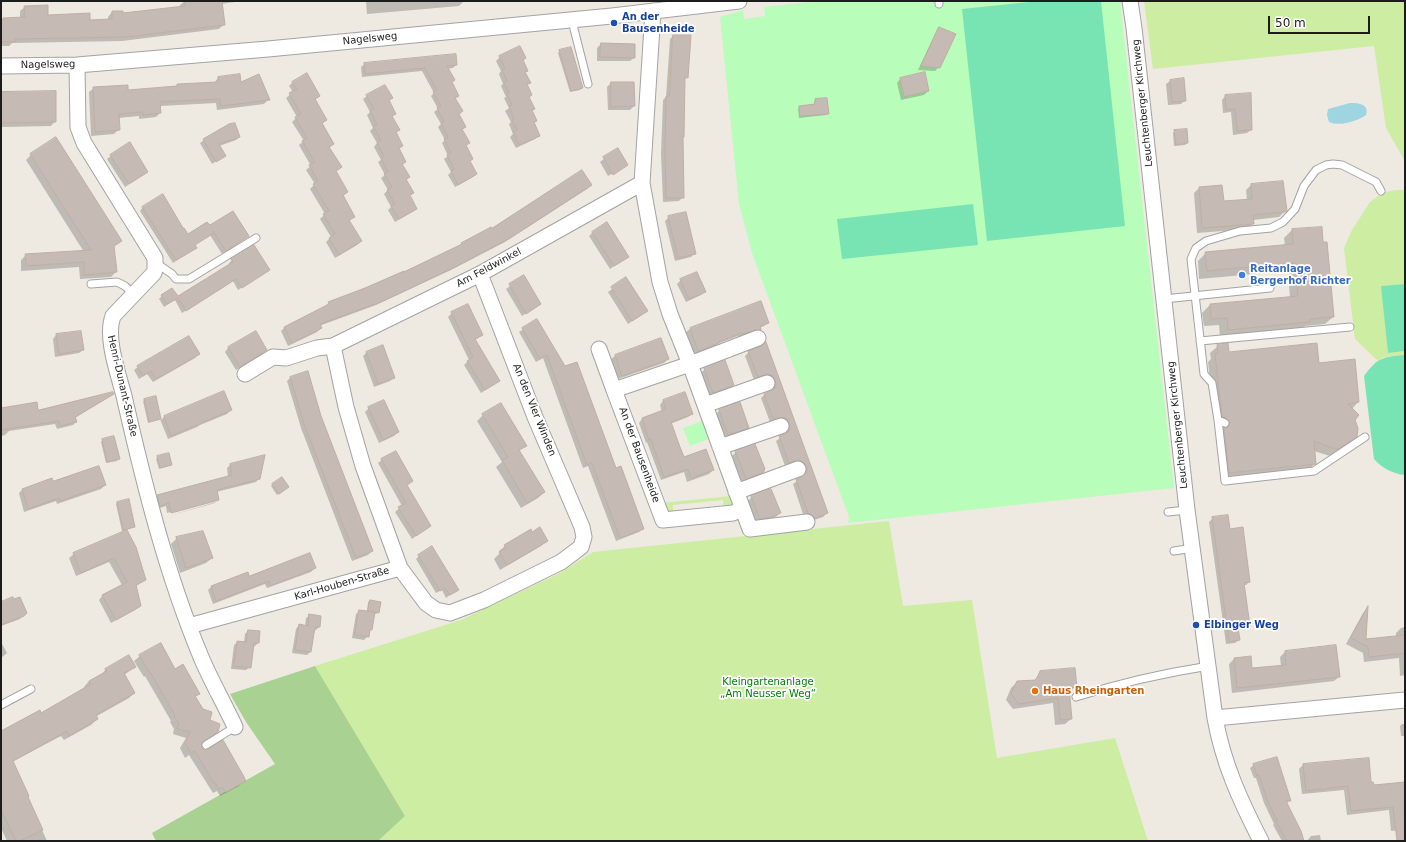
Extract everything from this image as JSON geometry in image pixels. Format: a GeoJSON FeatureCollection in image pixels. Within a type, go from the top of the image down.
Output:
{"type":"FeatureCollection","features":[{"type":"Feature","properties":{"kind":"street","name":"Nagelsweg"},"geometry":{"type":"LineString","coordinates":[[1,66],[77,65],[268,49],[653,11],[739,1]]}},
{"type":"Feature","properties":{"kind":"street","name":"Leuchtenberger Kirchweg"},"geometry":{"type":"LineString","coordinates":[[1130,1],[1187,510],[1215,718],[1226,766],[1246,812],[1261,841]]}},
{"type":"Feature","properties":{"kind":"street"},"geometry":{"type":"LineString","coordinates":[[653,11],[642,182],[660,282],[670,314],[690,364],[750,529],[807,522]]}},
{"type":"Feature","properties":{"kind":"street"},"geometry":{"type":"LineString","coordinates":[[77,65],[78,127],[84,142],[151,251],[156,263]]}},
{"type":"Feature","properties":{"kind":"street","name":"Am Feldwinkel"},"geometry":{"type":"LineString","coordinates":[[244,374],[273,357],[286,358],[317,348],[333,346],[480,274],[642,182]]}},
{"type":"Feature","properties":{"kind":"street","name":"Henri-Dunant-Straße"},"geometry":{"type":"LineString","coordinates":[[156,263],[154,273],[113,316],[110,338],[157,530],[201,658],[235,727]]}},
{"type":"Feature","properties":{"kind":"street","name":"An den Vier Winden"},"geometry":{"type":"LineString","coordinates":[[480,274],[535,416],[582,527],[584,537],[581,547]]}},
{"type":"Feature","properties":{"kind":"street"},"geometry":{"type":"LineString","coordinates":[[599,349],[614,390],[690,364],[758,338]]}},
{"type":"Feature","properties":{"kind":"street"},"geometry":{"type":"LineString","coordinates":[[333,346],[346,407],[363,466],[400,568]]}},
{"type":"Feature","properties":{"kind":"street"},"geometry":{"type":"LineString","coordinates":[[705,405],[766,383]]}},
{"type":"Feature","properties":{"kind":"street","name":"An der Bausenheide"},"geometry":{"type":"LineString","coordinates":[[614,390],[663,520],[733,513],[742,510]]}},
{"type":"Feature","properties":{"kind":"street"},"geometry":{"type":"LineString","coordinates":[[720,448],[781,426]]}},
{"type":"Feature","properties":{"kind":"street"},"geometry":{"type":"LineString","coordinates":[[736,492],[798,469]]}},
{"type":"Feature","properties":{"kind":"street","name":"Karl-Houben-Straße"},"geometry":{"type":"LineString","coordinates":[[189,626],[400,568],[426,603],[436,610],[450,613],[484,600],[561,562],[581,547]]}},
{"type":"Feature","properties":{"kind":"street"},"geometry":{"type":"LineString","coordinates":[[1215,718],[1405,700]]}},
{"type":"Feature","properties":{"kind":"lane"},"geometry":{"type":"LineString","coordinates":[[573,19],[574,29],[588,84]]}},
{"type":"Feature","properties":{"kind":"lane"},"geometry":{"type":"LineString","coordinates":[[1365,437],[1314,471],[1225,481],[1221,422],[1212,383],[1204,374],[1191,259],[1196,248],[1206,241],[1240,231],[1271,228],[1283,222],[1296,209],[1304,186],[1316,170],[1326,165],[1342,164],[1376,182],[1381,191]]}},
{"type":"Feature","properties":{"kind":"lane"},"geometry":{"type":"LineString","coordinates":[[156,263],[172,274],[176,279],[189,280],[256,238]]}},
{"type":"Feature","properties":{"kind":"lane"},"geometry":{"type":"LineString","coordinates":[[91,284],[117,282],[125,286],[134,295]]}},
{"type":"Feature","properties":{"kind":"lane"},"geometry":{"type":"LineString","coordinates":[[1164,299],[1270,288]]}},
{"type":"Feature","properties":{"kind":"lane"},"geometry":{"type":"LineString","coordinates":[[1200,341],[1350,327]]}},
{"type":"Feature","properties":{"kind":"lane"},"geometry":{"type":"LineString","coordinates":[[1168,512],[1187,510]]}},
{"type":"Feature","properties":{"kind":"lane"},"geometry":{"type":"LineString","coordinates":[[1174,551],[1193,548]]}},
{"type":"Feature","properties":{"kind":"lane"},"geometry":{"type":"LineString","coordinates":[[1076,697],[1140,679],[1208,666]]}},
{"type":"Feature","properties":{"kind":"lane"},"geometry":{"type":"LineString","coordinates":[[1,705],[31,689]]}},
{"type":"Feature","properties":{"kind":"lane"},"geometry":{"type":"LineString","coordinates":[[206,745],[235,727]]}},
{"type":"Feature","properties":{"kind":"green space"},"geometry":{"type":"Polygon","coordinates":[[[819,1],[1120,1],[1174,488],[848,523],[849,517],[752,253],[739,204],[720,17],[743,10],[744,19],[765,16],[764,7],[819,1]]]}},
{"type":"Feature","properties":{"kind":"green space"},"geometry":{"type":"Polygon","coordinates":[[[1039,1],[1101,1],[1125,226],[987,241],[962,9],[1039,1]]]}},
{"type":"Feature","properties":{"kind":"green space"},"geometry":{"type":"Polygon","coordinates":[[[1144,1],[1405,1],[1405,161],[1386,128],[1374,46],[1153,69],[1144,1]]]}},
{"type":"Feature","properties":{"kind":"green space"},"geometry":{"type":"Polygon","coordinates":[[[1405,190],[1405,284],[1382,286],[1388,353],[1405,351],[1405,355],[1384,357],[1378,361],[1355,339],[1344,248],[1352,230],[1370,202],[1382,193],[1405,190]]]}},
{"type":"Feature","properties":{"kind":"green space"},"geometry":{"type":"Polygon","coordinates":[[[973,204],[978,245],[842,259],[837,219],[973,204]]]}},
{"type":"Feature","properties":{"kind":"green space"},"geometry":{"type":"Polygon","coordinates":[[[1405,284],[1405,351],[1388,353],[1381,286],[1405,284]]]}},
{"type":"Feature","properties":{"kind":"green space"},"geometry":{"type":"Polygon","coordinates":[[[1405,355],[1405,475],[1388,470],[1374,459],[1364,376],[1373,365],[1382,359],[1391,356],[1405,355]]]}},
{"type":"Feature","properties":{"kind":"green space"},"geometry":{"type":"Polygon","coordinates":[[[705,420],[711,438],[690,446],[683,428],[705,420]]]}},
{"type":"Feature","properties":{"kind":"green space"},"geometry":{"type":"Polygon","coordinates":[[[732,496],[732,503],[724,510],[723,500],[673,505],[673,516],[668,513],[661,503],[732,496]]]}},
{"type":"Feature","properties":{"kind":"green space","name":"Kleingartenanlage „Am Neusser Weg“"},"geometry":{"type":"Polygon","coordinates":[[[889,521],[903,606],[972,600],[997,758],[1115,738],[1148,841],[378,841],[405,816],[315,666],[461,620],[558,574],[593,552],[889,521]]]}},
{"type":"Feature","properties":{"kind":"green space"},"geometry":{"type":"Polygon","coordinates":[[[315,666],[405,816],[378,841],[156,841],[152,833],[275,764],[246,722],[230,694],[315,666]]]}},
{"type":"Feature","properties":{"kind":"water"},"geometry":{"type":"Polygon","coordinates":[[[1350,103],[1365,106],[1367,111],[1366,115],[1343,124],[1329,122],[1327,115],[1328,109],[1350,103]]]}},
{"type":"Feature","properties":{"kind":"building"},"geometry":{"type":"Polygon","coordinates":[[[185,1],[222,1],[225,25],[127,37],[15,39],[15,42],[1,42],[1,20],[3,20],[3,18],[25,17],[24,6],[48,5],[48,15],[90,13],[90,20],[112,19],[112,11],[123,11],[123,13],[185,6],[185,1]]]}},
{"type":"Feature","properties":{"kind":"building"},"geometry":{"type":"Polygon","coordinates":[[[939,27],[956,34],[940,68],[921,66],[939,27]]]}},
{"type":"Feature","properties":{"kind":"building"},"geometry":{"type":"Polygon","coordinates":[[[673,35],[691,35],[688,78],[685,77],[683,137],[684,198],[666,198],[666,96],[669,96],[673,35]]]}},
{"type":"Feature","properties":{"kind":"building"},"geometry":{"type":"Polygon","coordinates":[[[601,43],[635,44],[635,58],[600,57],[601,43]]]}},
{"type":"Feature","properties":{"kind":"building"},"geometry":{"type":"Polygon","coordinates":[[[520,46],[526,58],[523,60],[528,71],[525,72],[531,83],[527,84],[532,95],[529,97],[535,109],[532,110],[537,121],[534,122],[540,136],[519,145],[513,132],[517,130],[512,120],[514,118],[509,106],[512,105],[504,82],[507,81],[502,70],[505,68],[499,56],[520,46]]]}},
{"type":"Feature","properties":{"kind":"building"},"geometry":{"type":"Polygon","coordinates":[[[571,47],[583,88],[571,91],[559,50],[571,47]]]}},
{"type":"Feature","properties":{"kind":"building"},"geometry":{"type":"Polygon","coordinates":[[[456,54],[457,65],[447,66],[455,80],[452,82],[459,96],[455,98],[463,111],[459,114],[466,127],[462,129],[470,143],[466,145],[473,159],[470,161],[477,174],[458,185],[451,171],[454,169],[447,155],[451,153],[444,139],[448,137],[441,123],[444,122],[437,108],[441,106],[433,92],[437,90],[425,68],[365,74],[364,63],[456,54]]]}},
{"type":"Feature","properties":{"kind":"building"},"geometry":{"type":"Polygon","coordinates":[[[925,72],[929,91],[904,97],[900,78],[925,72]]]}},
{"type":"Feature","properties":{"kind":"building"},"geometry":{"type":"Polygon","coordinates":[[[307,73],[320,96],[315,99],[327,120],[322,123],[334,144],[329,147],[342,167],[336,171],[348,192],[343,195],[355,217],[349,220],[362,241],[339,255],[329,238],[335,234],[323,214],[329,211],[313,184],[318,181],[309,165],[315,162],[302,141],[307,138],[295,117],[301,114],[289,93],[297,89],[292,82],[307,73]]]}},
{"type":"Feature","properties":{"kind":"building"},"geometry":{"type":"Polygon","coordinates":[[[240,74],[241,82],[259,74],[270,100],[221,106],[220,99],[160,102],[161,113],[143,115],[143,112],[119,114],[120,130],[95,132],[93,87],[128,85],[128,90],[177,86],[177,84],[218,82],[218,77],[240,74]]]}},
{"type":"Feature","properties":{"kind":"building"},"geometry":{"type":"Polygon","coordinates":[[[1184,78],[1186,101],[1172,102],[1170,80],[1184,78]]]}},
{"type":"Feature","properties":{"kind":"building"},"geometry":{"type":"Polygon","coordinates":[[[611,82],[634,82],[635,106],[611,107],[611,82]]]}},
{"type":"Feature","properties":{"kind":"building"},"geometry":{"type":"Polygon","coordinates":[[[385,85],[393,98],[389,100],[396,114],[392,116],[400,130],[396,132],[403,146],[399,148],[406,162],[402,164],[410,177],[406,179],[414,193],[410,195],[417,209],[399,219],[391,206],[395,204],[387,190],[392,187],[384,174],[388,172],[381,158],[384,156],[377,143],[381,140],[373,126],[377,124],[370,111],[374,109],[366,95],[385,85]]]}},
{"type":"Feature","properties":{"kind":"building"},"geometry":{"type":"Polygon","coordinates":[[[56,91],[56,122],[1,123],[1,92],[56,91]]]}},
{"type":"Feature","properties":{"kind":"building"},"geometry":{"type":"Polygon","coordinates":[[[1251,93],[1252,130],[1237,131],[1235,109],[1226,110],[1225,95],[1251,93]]]}},
{"type":"Feature","properties":{"kind":"building"},"geometry":{"type":"Polygon","coordinates":[[[827,98],[829,114],[800,116],[799,106],[815,104],[815,99],[827,98]]]}},
{"type":"Feature","properties":{"kind":"building"},"geometry":{"type":"Polygon","coordinates":[[[235,123],[240,137],[219,144],[226,156],[216,162],[203,139],[229,124],[235,123]]]}},
{"type":"Feature","properties":{"kind":"building"},"geometry":{"type":"Polygon","coordinates":[[[1187,129],[1188,143],[1176,145],[1174,130],[1187,129]]]}},
{"type":"Feature","properties":{"kind":"building"},"geometry":{"type":"Polygon","coordinates":[[[56,137],[122,241],[114,246],[117,272],[84,275],[84,262],[26,266],[25,254],[91,250],[30,154],[56,137]]]}},
{"type":"Feature","properties":{"kind":"building"},"geometry":{"type":"Polygon","coordinates":[[[130,142],[148,172],[129,184],[110,155],[130,142]]]}},
{"type":"Feature","properties":{"kind":"building"},"geometry":{"type":"Polygon","coordinates":[[[618,148],[628,165],[613,175],[603,157],[618,148]]]}},
{"type":"Feature","properties":{"kind":"building"},"geometry":{"type":"Polygon","coordinates":[[[582,170],[592,185],[510,238],[455,267],[381,302],[320,324],[322,328],[292,343],[284,327],[329,304],[328,302],[404,272],[462,244],[461,243],[491,227],[492,228],[582,170]]]}},
{"type":"Feature","properties":{"kind":"building"},"geometry":{"type":"Polygon","coordinates":[[[1283,181],[1287,211],[1253,215],[1254,224],[1202,228],[1199,187],[1222,185],[1224,201],[1252,199],[1251,184],[1283,181]]]}},
{"type":"Feature","properties":{"kind":"building"},"geometry":{"type":"Polygon","coordinates":[[[163,194],[188,234],[207,222],[210,225],[233,211],[249,236],[226,251],[213,231],[214,233],[195,245],[197,248],[176,260],[142,207],[163,194]]]}},
{"type":"Feature","properties":{"kind":"building"},"geometry":{"type":"Polygon","coordinates":[[[686,212],[696,254],[678,258],[668,216],[686,212]]]}},
{"type":"Feature","properties":{"kind":"building"},"geometry":{"type":"Polygon","coordinates":[[[607,222],[629,257],[614,266],[592,232],[607,222]]]}},
{"type":"Feature","properties":{"kind":"building"},"geometry":{"type":"Polygon","coordinates":[[[1322,227],[1323,242],[1327,242],[1334,317],[1310,319],[1310,322],[1228,330],[1227,318],[1211,319],[1210,304],[1298,296],[1295,263],[1207,271],[1205,252],[1293,244],[1292,229],[1322,227]]]}},
{"type":"Feature","properties":{"kind":"building"},"geometry":{"type":"Polygon","coordinates":[[[254,245],[270,270],[242,288],[236,279],[186,311],[178,298],[167,304],[161,295],[172,288],[178,296],[233,262],[231,259],[254,245]]]}},
{"type":"Feature","properties":{"kind":"building"},"geometry":{"type":"Polygon","coordinates":[[[697,272],[706,292],[689,299],[680,279],[697,272]]]}},
{"type":"Feature","properties":{"kind":"building"},"geometry":{"type":"Polygon","coordinates":[[[524,275],[541,304],[526,314],[509,284],[524,275]]]}},
{"type":"Feature","properties":{"kind":"building"},"geometry":{"type":"Polygon","coordinates":[[[626,277],[648,311],[632,321],[611,287],[626,277]]]}},
{"type":"Feature","properties":{"kind":"building"},"geometry":{"type":"Polygon","coordinates":[[[761,301],[769,323],[760,326],[761,330],[741,333],[698,351],[690,328],[761,301]]]}},
{"type":"Feature","properties":{"kind":"building"},"geometry":{"type":"Polygon","coordinates":[[[468,304],[483,335],[475,339],[500,381],[485,390],[467,361],[473,357],[451,312],[468,304]]]}},
{"type":"Feature","properties":{"kind":"building"},"geometry":{"type":"Polygon","coordinates":[[[537,319],[565,366],[577,362],[616,468],[621,466],[644,529],[620,538],[592,463],[587,465],[547,355],[540,359],[522,328],[537,319]]]}},
{"type":"Feature","properties":{"kind":"building"},"geometry":{"type":"Polygon","coordinates":[[[81,331],[84,350],[59,354],[56,334],[81,331]]]}},
{"type":"Feature","properties":{"kind":"building"},"geometry":{"type":"Polygon","coordinates":[[[256,331],[267,350],[240,367],[228,347],[256,331]]]}},
{"type":"Feature","properties":{"kind":"building"},"geometry":{"type":"Polygon","coordinates":[[[189,336],[200,354],[156,379],[151,371],[143,376],[137,366],[189,336]]]}},
{"type":"Feature","properties":{"kind":"building"},"geometry":{"type":"Polygon","coordinates":[[[661,338],[669,359],[622,376],[615,355],[661,338]]]}},
{"type":"Feature","properties":{"kind":"building"},"geometry":{"type":"Polygon","coordinates":[[[766,342],[828,513],[815,518],[808,513],[796,479],[805,474],[807,470],[806,466],[799,460],[789,463],[779,436],[788,432],[790,427],[789,423],[787,419],[783,417],[773,419],[764,394],[774,389],[776,384],[775,380],[773,376],[768,374],[758,377],[748,351],[761,346],[766,342]]]}},
{"type":"Feature","properties":{"kind":"building"},"geometry":{"type":"Polygon","coordinates":[[[1228,343],[1229,352],[1317,343],[1319,363],[1355,359],[1359,402],[1348,404],[1359,415],[1355,420],[1358,428],[1357,437],[1338,449],[1314,441],[1316,464],[1229,473],[1224,428],[1228,427],[1230,422],[1222,416],[1215,354],[1218,353],[1217,345],[1228,343]]]}},
{"type":"Feature","properties":{"kind":"building"},"geometry":{"type":"Polygon","coordinates":[[[383,345],[395,378],[378,384],[366,352],[383,345]]]}},
{"type":"Feature","properties":{"kind":"building"},"geometry":{"type":"Polygon","coordinates":[[[725,360],[734,385],[713,393],[704,368],[725,360]]]}},
{"type":"Feature","properties":{"kind":"building"},"geometry":{"type":"Polygon","coordinates":[[[308,371],[321,416],[373,551],[356,558],[304,424],[290,377],[308,371]]]}},
{"type":"Feature","properties":{"kind":"building"},"geometry":{"type":"Polygon","coordinates":[[[224,391],[232,410],[171,436],[164,416],[224,391]]]}},
{"type":"Feature","properties":{"kind":"building"},"geometry":{"type":"Polygon","coordinates":[[[113,392],[114,394],[75,417],[77,422],[60,426],[59,421],[1,430],[1,408],[37,402],[38,410],[113,392]]]}},
{"type":"Feature","properties":{"kind":"building"},"geometry":{"type":"Polygon","coordinates":[[[685,392],[693,414],[671,422],[680,447],[684,457],[706,449],[714,470],[691,478],[688,469],[664,477],[642,418],[666,409],[663,400],[685,392]]]}},
{"type":"Feature","properties":{"kind":"building"},"geometry":{"type":"Polygon","coordinates":[[[156,396],[161,419],[149,422],[144,399],[156,396]]]}},
{"type":"Feature","properties":{"kind":"building"},"geometry":{"type":"Polygon","coordinates":[[[384,400],[399,432],[383,440],[368,407],[384,400]]]}},
{"type":"Feature","properties":{"kind":"building"},"geometry":{"type":"Polygon","coordinates":[[[740,402],[749,428],[728,435],[719,410],[740,402]]]}},
{"type":"Feature","properties":{"kind":"building"},"geometry":{"type":"Polygon","coordinates":[[[501,403],[527,446],[519,450],[545,492],[527,503],[502,460],[508,457],[482,414],[501,403]]]}},
{"type":"Feature","properties":{"kind":"building"},"geometry":{"type":"Polygon","coordinates":[[[114,436],[120,459],[107,462],[102,439],[114,436]]]}},
{"type":"Feature","properties":{"kind":"building"},"geometry":{"type":"Polygon","coordinates":[[[755,444],[765,469],[764,472],[746,479],[735,451],[755,444]]]}},
{"type":"Feature","properties":{"kind":"building"},"geometry":{"type":"Polygon","coordinates":[[[396,451],[413,481],[407,485],[431,526],[416,536],[398,507],[406,503],[381,459],[396,451]]]}},
{"type":"Feature","properties":{"kind":"building"},"geometry":{"type":"Polygon","coordinates":[[[169,453],[172,465],[160,468],[157,456],[169,453]]]}},
{"type":"Feature","properties":{"kind":"building"},"geometry":{"type":"Polygon","coordinates":[[[265,455],[260,479],[217,490],[219,500],[171,513],[169,503],[160,506],[157,495],[232,475],[230,464],[265,455]]]}},
{"type":"Feature","properties":{"kind":"building"},"geometry":{"type":"Polygon","coordinates":[[[99,466],[106,485],[60,501],[59,498],[28,509],[22,489],[52,478],[53,481],[99,466]]]}},
{"type":"Feature","properties":{"kind":"building"},"geometry":{"type":"Polygon","coordinates":[[[282,477],[289,487],[279,494],[272,484],[282,477]]]}},
{"type":"Feature","properties":{"kind":"building"},"geometry":{"type":"Polygon","coordinates":[[[771,489],[781,513],[760,519],[751,496],[771,489]]]}},
{"type":"Feature","properties":{"kind":"building"},"geometry":{"type":"Polygon","coordinates":[[[129,499],[135,527],[123,530],[117,502],[129,499]]]}},
{"type":"Feature","properties":{"kind":"building"},"geometry":{"type":"Polygon","coordinates":[[[1228,515],[1230,529],[1243,527],[1250,582],[1244,583],[1250,626],[1238,628],[1240,640],[1229,642],[1212,517],[1228,515]]]}},
{"type":"Feature","properties":{"kind":"building"},"geometry":{"type":"Polygon","coordinates":[[[540,527],[548,541],[507,565],[499,552],[506,548],[504,545],[531,529],[532,532],[540,527]]]}},
{"type":"Feature","properties":{"kind":"building"},"geometry":{"type":"Polygon","coordinates":[[[127,530],[136,547],[146,580],[136,585],[141,606],[116,620],[102,595],[127,582],[114,558],[81,573],[73,553],[127,530]]]}},
{"type":"Feature","properties":{"kind":"building"},"geometry":{"type":"Polygon","coordinates":[[[203,531],[213,558],[186,568],[176,537],[203,531]]]}},
{"type":"Feature","properties":{"kind":"building"},"geometry":{"type":"Polygon","coordinates":[[[432,546],[459,590],[450,595],[445,588],[440,591],[418,555],[432,546]]]}},
{"type":"Feature","properties":{"kind":"building"},"geometry":{"type":"Polygon","coordinates":[[[310,553],[316,568],[270,586],[269,581],[216,601],[211,586],[248,572],[249,576],[310,553]]]}},
{"type":"Feature","properties":{"kind":"building"},"geometry":{"type":"Polygon","coordinates":[[[13,597],[14,599],[20,597],[27,613],[24,616],[1,625],[1,602],[13,597]]]}},
{"type":"Feature","properties":{"kind":"building"},"geometry":{"type":"Polygon","coordinates":[[[370,600],[381,602],[379,613],[368,611],[370,600]]]}},
{"type":"Feature","properties":{"kind":"building"},"geometry":{"type":"Polygon","coordinates":[[[1368,606],[1366,639],[1405,635],[1405,653],[1369,657],[1368,647],[1351,638],[1368,606]]]}},
{"type":"Feature","properties":{"kind":"building"},"geometry":{"type":"Polygon","coordinates":[[[359,610],[375,612],[372,630],[370,630],[369,637],[355,635],[359,610]]]}},
{"type":"Feature","properties":{"kind":"building"},"geometry":{"type":"Polygon","coordinates":[[[309,614],[321,616],[320,627],[315,627],[311,652],[295,650],[299,624],[308,626],[309,614]]]}},
{"type":"Feature","properties":{"kind":"building"},"geometry":{"type":"Polygon","coordinates":[[[248,630],[260,631],[259,643],[254,643],[251,668],[234,666],[237,641],[246,642],[248,630]]]}},
{"type":"Feature","properties":{"kind":"building"},"geometry":{"type":"Polygon","coordinates":[[[161,643],[175,669],[183,664],[200,694],[195,696],[203,709],[212,712],[210,720],[220,724],[218,732],[202,742],[202,748],[204,750],[208,749],[223,740],[246,781],[226,792],[222,787],[219,789],[214,783],[195,751],[191,753],[185,743],[190,732],[177,729],[179,724],[174,716],[175,715],[139,655],[161,643]]]}},
{"type":"Feature","properties":{"kind":"building"},"geometry":{"type":"Polygon","coordinates":[[[1336,645],[1340,677],[1237,688],[1234,658],[1251,656],[1252,668],[1286,665],[1285,651],[1336,645]]]}},
{"type":"Feature","properties":{"kind":"building"},"geometry":{"type":"Polygon","coordinates":[[[129,655],[136,667],[124,673],[135,693],[96,715],[98,719],[69,736],[67,731],[13,761],[43,830],[20,841],[16,841],[1,810],[1,731],[40,710],[41,713],[91,684],[89,681],[107,671],[105,669],[129,655]]]}},
{"type":"Feature","properties":{"kind":"building"},"geometry":{"type":"Polygon","coordinates":[[[1075,668],[1077,687],[1069,688],[1072,719],[1060,720],[1058,698],[1019,704],[1011,694],[1017,681],[1036,680],[1040,671],[1075,668]]]}},
{"type":"Feature","properties":{"kind":"building"},"geometry":{"type":"Polygon","coordinates":[[[1277,757],[1291,801],[1286,801],[1301,831],[1304,841],[1287,841],[1276,821],[1259,775],[1257,776],[1253,764],[1277,757]]]}},
{"type":"Feature","properties":{"kind":"building"},"geometry":{"type":"Polygon","coordinates":[[[1369,758],[1371,782],[1373,782],[1374,785],[1405,782],[1405,841],[1397,841],[1393,807],[1351,811],[1348,786],[1306,791],[1303,764],[1369,758]]]}},
{"type":"Feature","properties":{"kind":"place","name":"An der Bausenheide"},"geometry":{"type":"Point","coordinates":[614,23]}},
{"type":"Feature","properties":{"kind":"place","name":"Reitanlage Bergerhof Richter"},"geometry":{"type":"Point","coordinates":[1242,275]}},
{"type":"Feature","properties":{"kind":"place","name":"Elbinger Weg"},"geometry":{"type":"Point","coordinates":[1196,625]}},
{"type":"Feature","properties":{"kind":"place","name":"Haus Rheingarten"},"geometry":{"type":"Point","coordinates":[1035,691]}}]}
